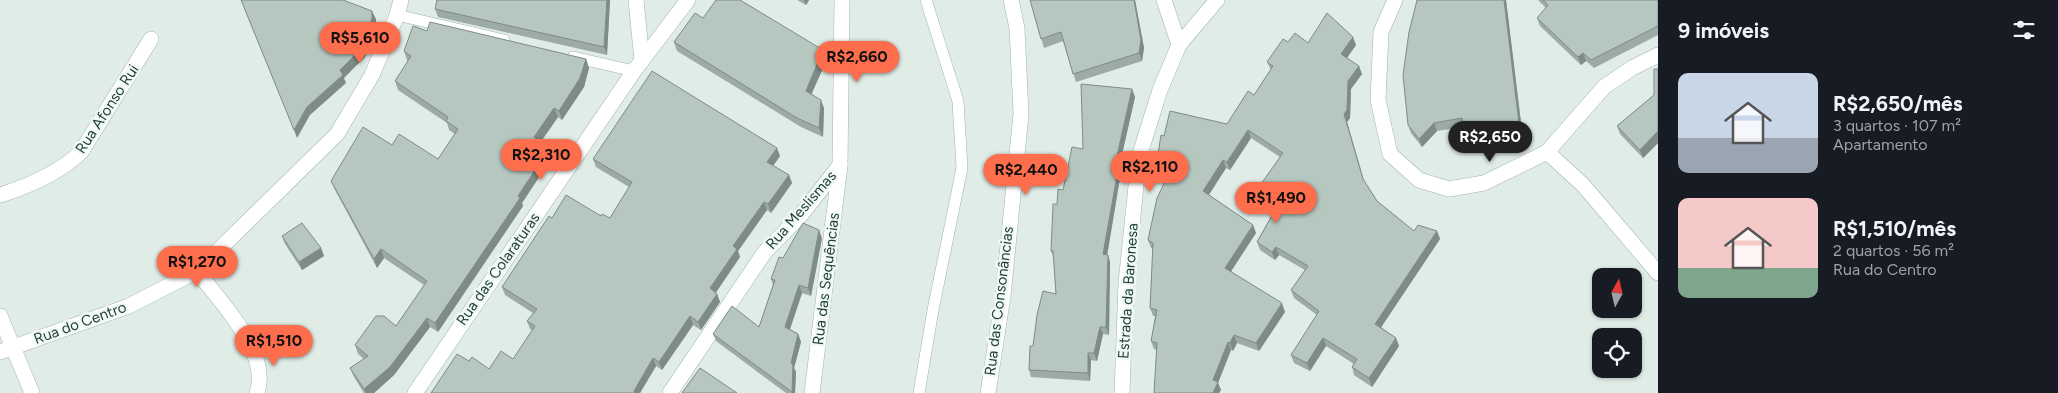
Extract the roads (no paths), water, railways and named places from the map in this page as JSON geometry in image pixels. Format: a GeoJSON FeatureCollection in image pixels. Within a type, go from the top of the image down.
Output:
{"type":"FeatureCollection","features":[{"type":"Feature","properties":{"kind":"street","name":"Rua do Centro"},"geometry":{"type":"LineString","coordinates":[[6,350],[129,306],[197,271],[337,134],[372,75],[397,15],[401,0]]}},
{"type":"Feature","properties":{"kind":"street"},"geometry":{"type":"LineString","coordinates":[[636,0],[638,66]]}},
{"type":"Feature","properties":{"kind":"street","name":"Rua das Colaraturas"},"geometry":{"type":"LineString","coordinates":[[415,393],[638,66],[688,0]]}},
{"type":"Feature","properties":{"kind":"street","name":"Rua Meslismas"},"geometry":{"type":"LineString","coordinates":[[670,393],[764,253],[801,215],[840,165],[842,0]]}},
{"type":"Feature","properties":{"kind":"street","name":"Rua das Consonâncias"},"geometry":{"type":"LineString","coordinates":[[988,393],[1002,296],[1021,114],[1017,28],[1011,0]]}},
{"type":"Feature","properties":{"kind":"street"},"geometry":{"type":"LineString","coordinates":[[1164,0],[1179,45]]}},
{"type":"Feature","properties":{"kind":"street","name":"Estrada da Baronesa"},"geometry":{"type":"LineString","coordinates":[[1122,393],[1126,283],[1138,157],[1160,90],[1179,45],[1217,0]]}},
{"type":"Feature","properties":{"kind":"street"},"geometry":{"type":"LineString","coordinates":[[1394,0],[1381,32],[1378,100],[1390,154],[1419,180],[1449,189],[1484,183],[1547,152],[1604,87],[1632,68],[1658,55]]}},
{"type":"Feature","properties":{"kind":"street","name":"Rua Afonso Rui"},"geometry":{"type":"LineString","coordinates":[[0,195],[16,190],[66,166],[81,152],[151,39]]}},
{"type":"Feature","properties":{"kind":"street"},"geometry":{"type":"LineString","coordinates":[[1547,152],[1583,185],[1658,273]]}},
{"type":"Feature","properties":{"kind":"street","name":"Rua das Sequências"},"geometry":{"type":"LineString","coordinates":[[812,393],[840,165]]}},
{"type":"Feature","properties":{"kind":"street"},"geometry":{"type":"LineString","coordinates":[[197,271],[250,342],[259,367],[257,393]]}},
{"type":"Feature","properties":{"kind":"street"},"geometry":{"type":"LineString","coordinates":[[0,316],[6,350],[32,393]]}},
{"type":"Feature","properties":{"kind":"lane"},"geometry":{"type":"LineString","coordinates":[[919,393],[933,310],[962,168],[958,101],[926,0]]}},
{"type":"Feature","properties":{"kind":"lane"},"geometry":{"type":"LineString","coordinates":[[397,15],[517,43]]}},
{"type":"Feature","properties":{"kind":"lane"},"geometry":{"type":"LineString","coordinates":[[563,54],[638,66]]}}]}
